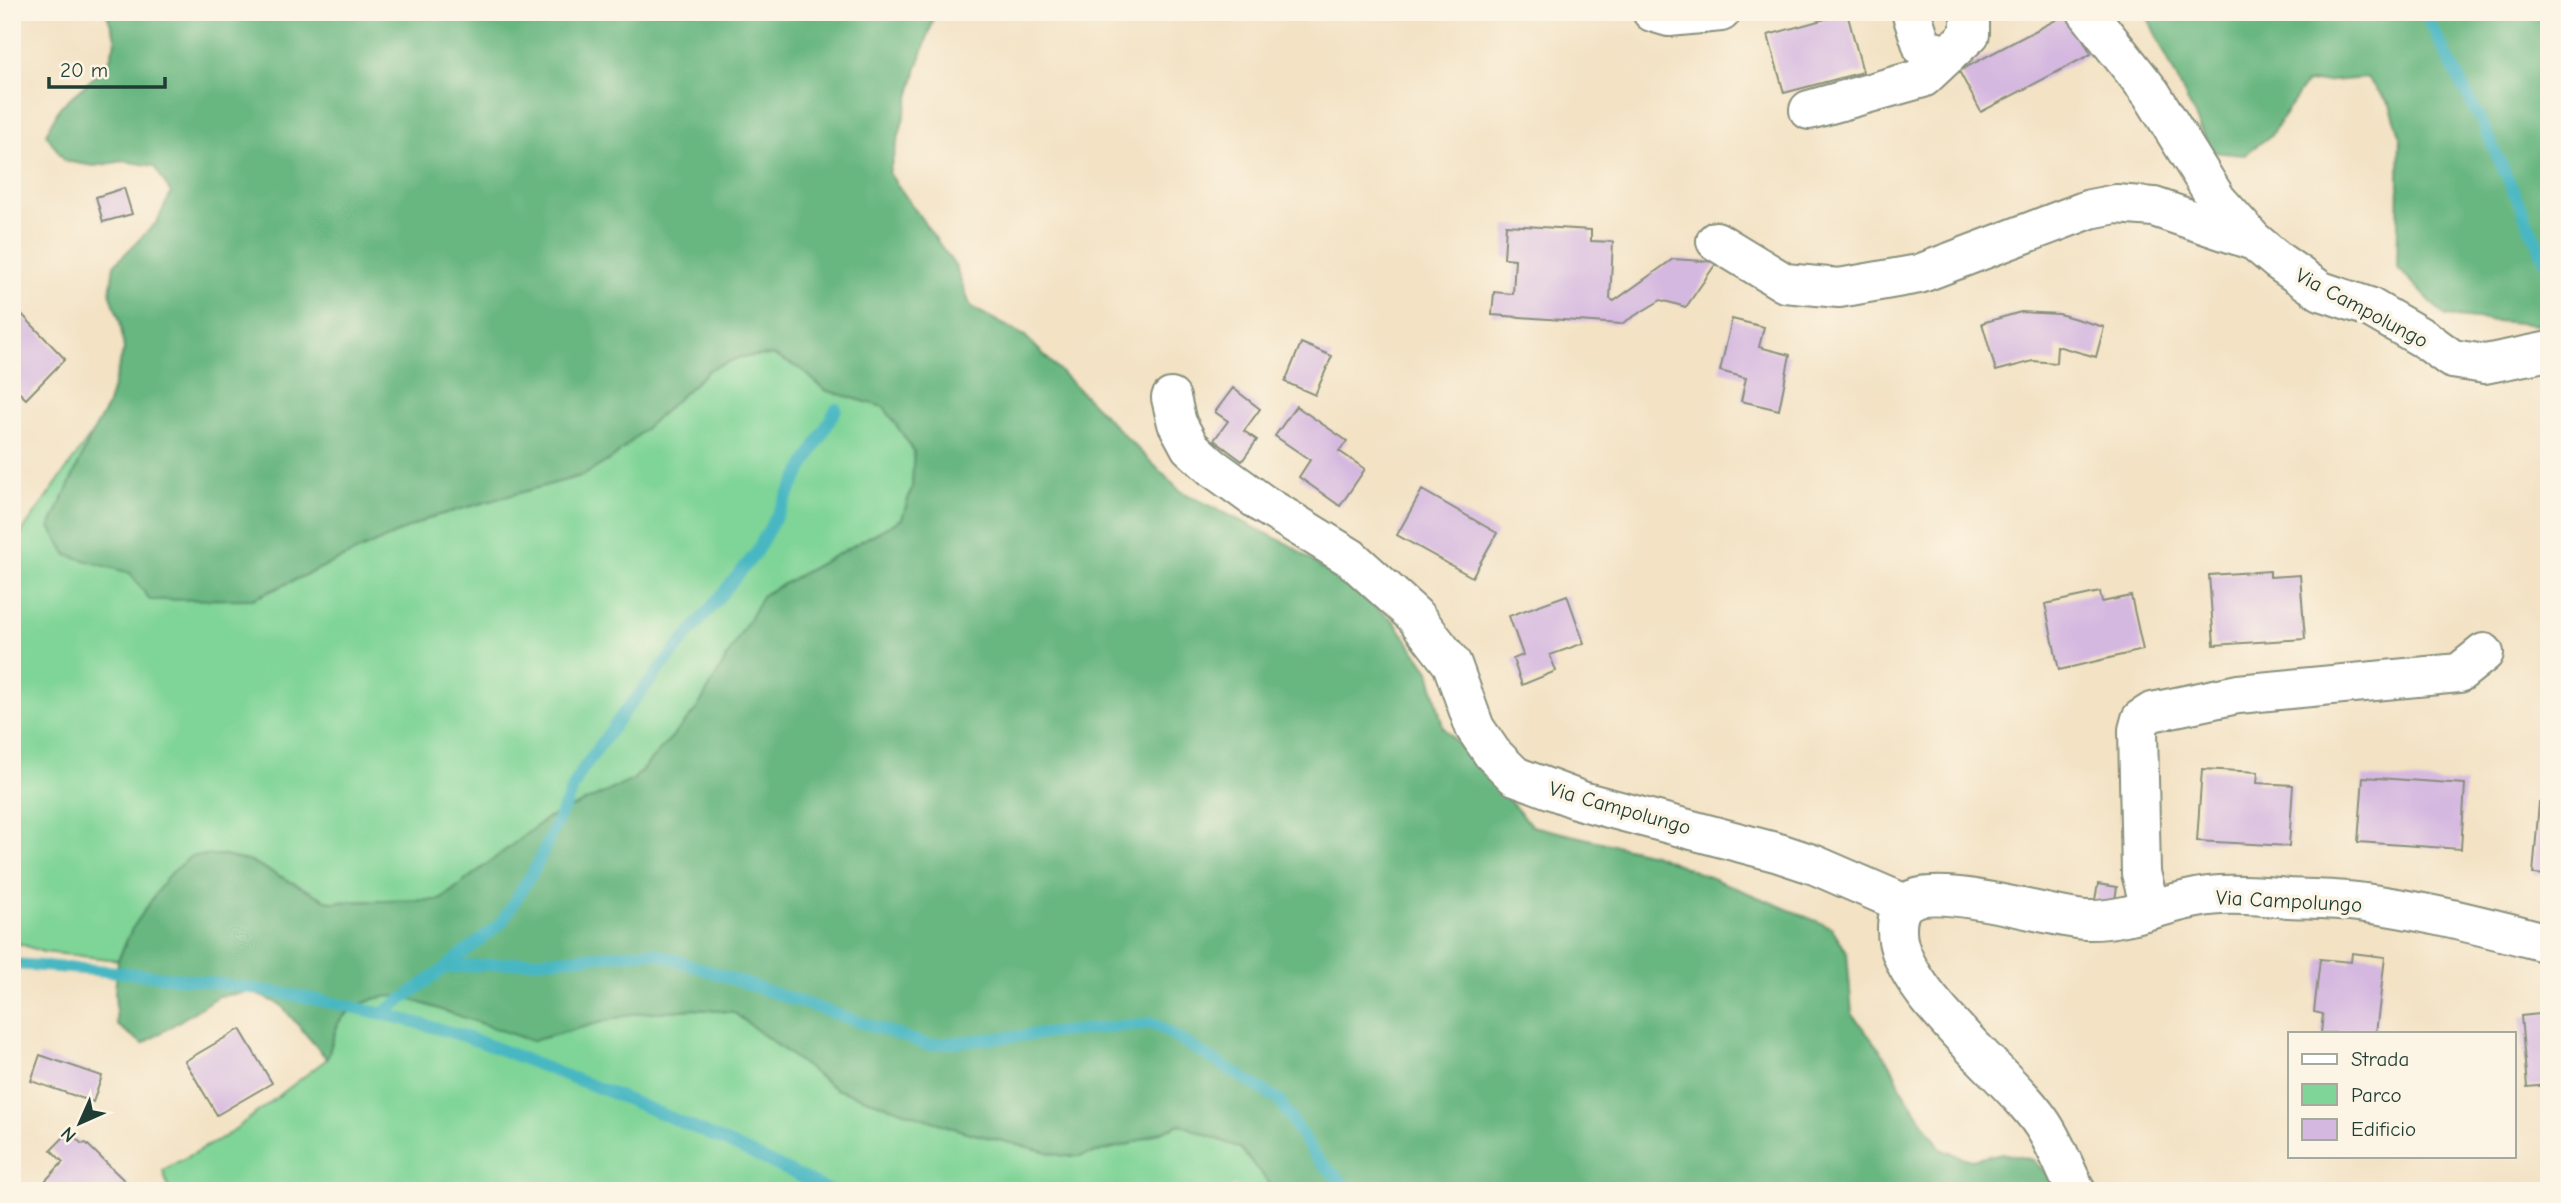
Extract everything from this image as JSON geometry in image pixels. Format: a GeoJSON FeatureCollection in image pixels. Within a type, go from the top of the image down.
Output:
{"type":"FeatureCollection","features":[{"type":"Feature","properties":{"kind":"street"},"geometry":{"type":"LineString","coordinates":[[1652,12],[1669,17],[1721,12]]}},
{"type":"Feature","properties":{"kind":"street"},"geometry":{"type":"LineString","coordinates":[[1911,12],[1923,48],[1948,55]]}},
{"type":"Feature","properties":{"kind":"street"},"geometry":{"type":"LineString","coordinates":[[1809,110],[1923,78],[1970,34],[1970,12]]}},
{"type":"Feature","properties":{"kind":"street","name":"Via Campolungo"},"geometry":{"type":"LineString","coordinates":[[2087,12],[2151,93],[2217,200],[2253,240],[2278,261],[2321,291],[2369,307],[2426,340],[2452,359],[2485,364],[2549,351]]}},
{"type":"Feature","properties":{"kind":"street"},"geometry":{"type":"LineString","coordinates":[[1716,241],[1785,283],[1839,288],[1919,274],[2090,209],[2116,204],[2154,207],[2253,240]]}},
{"type":"Feature","properties":{"kind":"street","name":"Via Campolungo"},"geometry":{"type":"LineString","coordinates":[[1171,398],[1177,424],[1190,447],[1212,467],[1263,504],[1351,558],[1414,615],[1452,664],[1475,728],[1492,753],[1516,776],[1582,802],[1779,853],[1815,865],[1905,904],[1915,899],[1947,897],[2010,904],[2057,917],[2088,920],[2116,919],[2150,908],[2220,895],[2358,902],[2454,919],[2549,943]]}},
{"type":"Feature","properties":{"kind":"street"},"geometry":{"type":"LineString","coordinates":[[2150,908],[2141,873],[2138,730],[2141,719],[2152,712],[2238,694],[2459,673],[2484,653]]}},
{"type":"Feature","properties":{"kind":"street"},"geometry":{"type":"LineString","coordinates":[[1905,904],[1899,914],[1898,940],[1916,980],[1934,1004],[2043,1124],[2076,1191]]}},
{"type":"Feature","properties":{"kind":"green space"},"geometry":{"type":"Polygon","coordinates":[[[106,12],[936,12],[917,68],[889,173],[955,266],[971,307],[1025,336],[1180,491],[1290,545],[1393,620],[1429,671],[1443,727],[1532,826],[1653,854],[1831,927],[1847,953],[1852,1014],[1890,1063],[1903,1092],[1942,1150],[1971,1160],[2002,1153],[2033,1160],[2059,1191],[1276,1191],[1240,1148],[1180,1124],[1130,1144],[1081,1156],[1064,1156],[966,1132],[836,1089],[733,1012],[693,1009],[631,1014],[532,1041],[404,997],[377,998],[351,1009],[344,1015],[335,1030],[327,1059],[280,1004],[251,992],[219,996],[143,1044],[117,1025],[115,992],[118,960],[132,929],[167,877],[191,856],[221,855],[252,862],[330,902],[440,900],[546,819],[633,780],[697,709],[763,595],[902,519],[912,487],[914,451],[884,407],[825,390],[801,369],[773,355],[740,357],[710,369],[614,457],[584,475],[432,517],[253,599],[150,600],[130,573],[67,555],[50,527],[107,407],[124,349],[120,321],[110,293],[114,265],[157,222],[171,193],[154,166],[124,161],[94,166],[65,161],[46,134],[60,107],[108,65],[116,39],[106,12]]]}},
{"type":"Feature","properties":{"kind":"green space"},"geometry":{"type":"Polygon","coordinates":[[[2145,12],[2549,12],[2549,322],[2538,325],[2445,316],[2397,267],[2400,135],[2390,104],[2367,78],[2306,83],[2271,135],[2244,155],[2212,152],[2145,12]]]}},
{"type":"Feature","properties":{"kind":"green space"},"geometry":{"type":"Polygon","coordinates":[[[773,355],[801,369],[825,390],[884,407],[914,451],[912,487],[902,519],[763,595],[697,709],[633,781],[546,819],[440,900],[330,902],[252,862],[132,929],[118,960],[43,952],[12,941],[12,546],[93,432],[50,527],[67,555],[130,573],[253,599],[432,517],[584,475],[614,457],[710,369],[740,357],[773,355]]]}},
{"type":"Feature","properties":{"kind":"green space"},"geometry":{"type":"Polygon","coordinates":[[[389,995],[404,997],[532,1041],[631,1014],[693,1009],[733,1012],[836,1089],[966,1132],[1064,1156],[1081,1156],[1130,1144],[1180,1124],[1240,1148],[1276,1191],[169,1191],[163,1170],[226,1136],[327,1059],[339,1021],[370,1000],[389,995]]]}},
{"type":"Feature","properties":{"kind":"building"},"geometry":{"type":"Polygon","coordinates":[[[1847,13],[1863,72],[1784,93],[1768,35],[1847,13]]]}},
{"type":"Feature","properties":{"kind":"building"},"geometry":{"type":"Polygon","coordinates":[[[2069,13],[2091,54],[1981,112],[1959,71],[2069,13]]]}},
{"type":"Feature","properties":{"kind":"building"},"geometry":{"type":"Polygon","coordinates":[[[124,188],[132,214],[103,222],[96,197],[124,188]]]}},
{"type":"Feature","properties":{"kind":"building"},"geometry":{"type":"Polygon","coordinates":[[[1506,225],[1591,230],[1591,241],[1613,242],[1610,299],[1614,301],[1673,259],[1717,262],[1686,307],[1661,300],[1621,324],[1492,315],[1494,292],[1513,294],[1515,259],[1504,258],[1506,225]]]}},
{"type":"Feature","properties":{"kind":"building"},"geometry":{"type":"Polygon","coordinates":[[[12,304],[65,359],[26,399],[12,386],[12,304]]]}},
{"type":"Feature","properties":{"kind":"building"},"geometry":{"type":"Polygon","coordinates":[[[2021,312],[2059,314],[2104,327],[2096,357],[2057,346],[2056,363],[2033,361],[1996,371],[1982,323],[2021,312]]]}},
{"type":"Feature","properties":{"kind":"building"},"geometry":{"type":"Polygon","coordinates":[[[1732,319],[1764,327],[1759,347],[1790,355],[1779,410],[1741,401],[1746,378],[1720,371],[1732,319]]]}},
{"type":"Feature","properties":{"kind":"building"},"geometry":{"type":"Polygon","coordinates":[[[1301,343],[1332,356],[1315,395],[1285,382],[1301,343]]]}},
{"type":"Feature","properties":{"kind":"building"},"geometry":{"type":"Polygon","coordinates":[[[1233,388],[1260,409],[1244,431],[1257,440],[1242,461],[1214,440],[1228,421],[1215,412],[1233,388]]]}},
{"type":"Feature","properties":{"kind":"building"},"geometry":{"type":"Polygon","coordinates":[[[1296,406],[1347,441],[1339,451],[1365,469],[1340,506],[1299,477],[1310,460],[1275,436],[1296,406]]]}},
{"type":"Feature","properties":{"kind":"building"},"geometry":{"type":"Polygon","coordinates":[[[1422,490],[1497,533],[1472,577],[1397,535],[1422,490]]]}},
{"type":"Feature","properties":{"kind":"building"},"geometry":{"type":"Polygon","coordinates":[[[2270,571],[2270,577],[2300,575],[2305,639],[2214,645],[2209,575],[2270,571]]]}},
{"type":"Feature","properties":{"kind":"building"},"geometry":{"type":"Polygon","coordinates":[[[2100,592],[2102,602],[2131,596],[2143,650],[2059,670],[2045,604],[2100,592]]]}},
{"type":"Feature","properties":{"kind":"building"},"geometry":{"type":"Polygon","coordinates":[[[1567,595],[1584,643],[1550,655],[1556,671],[1522,685],[1513,659],[1523,655],[1509,616],[1567,595]]]}},
{"type":"Feature","properties":{"kind":"building"},"geometry":{"type":"Polygon","coordinates":[[[2202,769],[2258,772],[2257,783],[2293,785],[2289,846],[2197,841],[2202,769]]]}},
{"type":"Feature","properties":{"kind":"building"},"geometry":{"type":"Polygon","coordinates":[[[2363,777],[2465,784],[2461,849],[2358,842],[2363,777]]]}},
{"type":"Feature","properties":{"kind":"building"},"geometry":{"type":"Polygon","coordinates":[[[2539,803],[2549,804],[2549,875],[2533,874],[2539,803]]]}},
{"type":"Feature","properties":{"kind":"building"},"geometry":{"type":"Polygon","coordinates":[[[2098,884],[2117,887],[2114,907],[2094,905],[2098,884]]]}},
{"type":"Feature","properties":{"kind":"building"},"geometry":{"type":"Polygon","coordinates":[[[2352,953],[2385,957],[2376,1032],[2321,1032],[2323,1014],[2314,1012],[2320,959],[2351,962],[2352,953]]]}},
{"type":"Feature","properties":{"kind":"building"},"geometry":{"type":"Polygon","coordinates":[[[2549,1013],[2549,1085],[2527,1087],[2521,1016],[2549,1013]]]}},
{"type":"Feature","properties":{"kind":"building"},"geometry":{"type":"Polygon","coordinates":[[[240,1029],[272,1083],[217,1115],[185,1061],[240,1029]]]}},
{"type":"Feature","properties":{"kind":"building"},"geometry":{"type":"Polygon","coordinates":[[[40,1055],[102,1076],[93,1102],[31,1081],[40,1055]]]}},
{"type":"Feature","properties":{"kind":"building"},"geometry":{"type":"Polygon","coordinates":[[[69,1132],[82,1144],[86,1143],[135,1191],[55,1191],[45,1181],[63,1162],[51,1150],[69,1132]]]}},
{"type":"Feature","properties":{"kind":"building"},"geometry":{"type":"Polygon","coordinates":[[[1235,1184],[1241,1191],[1227,1191],[1235,1184]]]}},
{"type":"Feature","properties":{"kind":"waterway"},"geometry":{"type":"LineString","coordinates":[[2424,12],[2484,127],[2549,269]]}},
{"type":"Feature","properties":{"kind":"waterway"},"geometry":{"type":"LineString","coordinates":[[382,1014],[501,923],[536,867],[580,773],[622,715],[755,554],[836,409]]}},
{"type":"Feature","properties":{"kind":"waterway"},"geometry":{"type":"LineString","coordinates":[[445,968],[652,952],[928,1045],[1153,1023],[1279,1100],[1315,1156],[1351,1191]]}},
{"type":"Feature","properties":{"kind":"waterway"},"geometry":{"type":"LineString","coordinates":[[12,964],[178,978],[288,994],[396,1017],[497,1048],[653,1110],[830,1191]]}}]}
